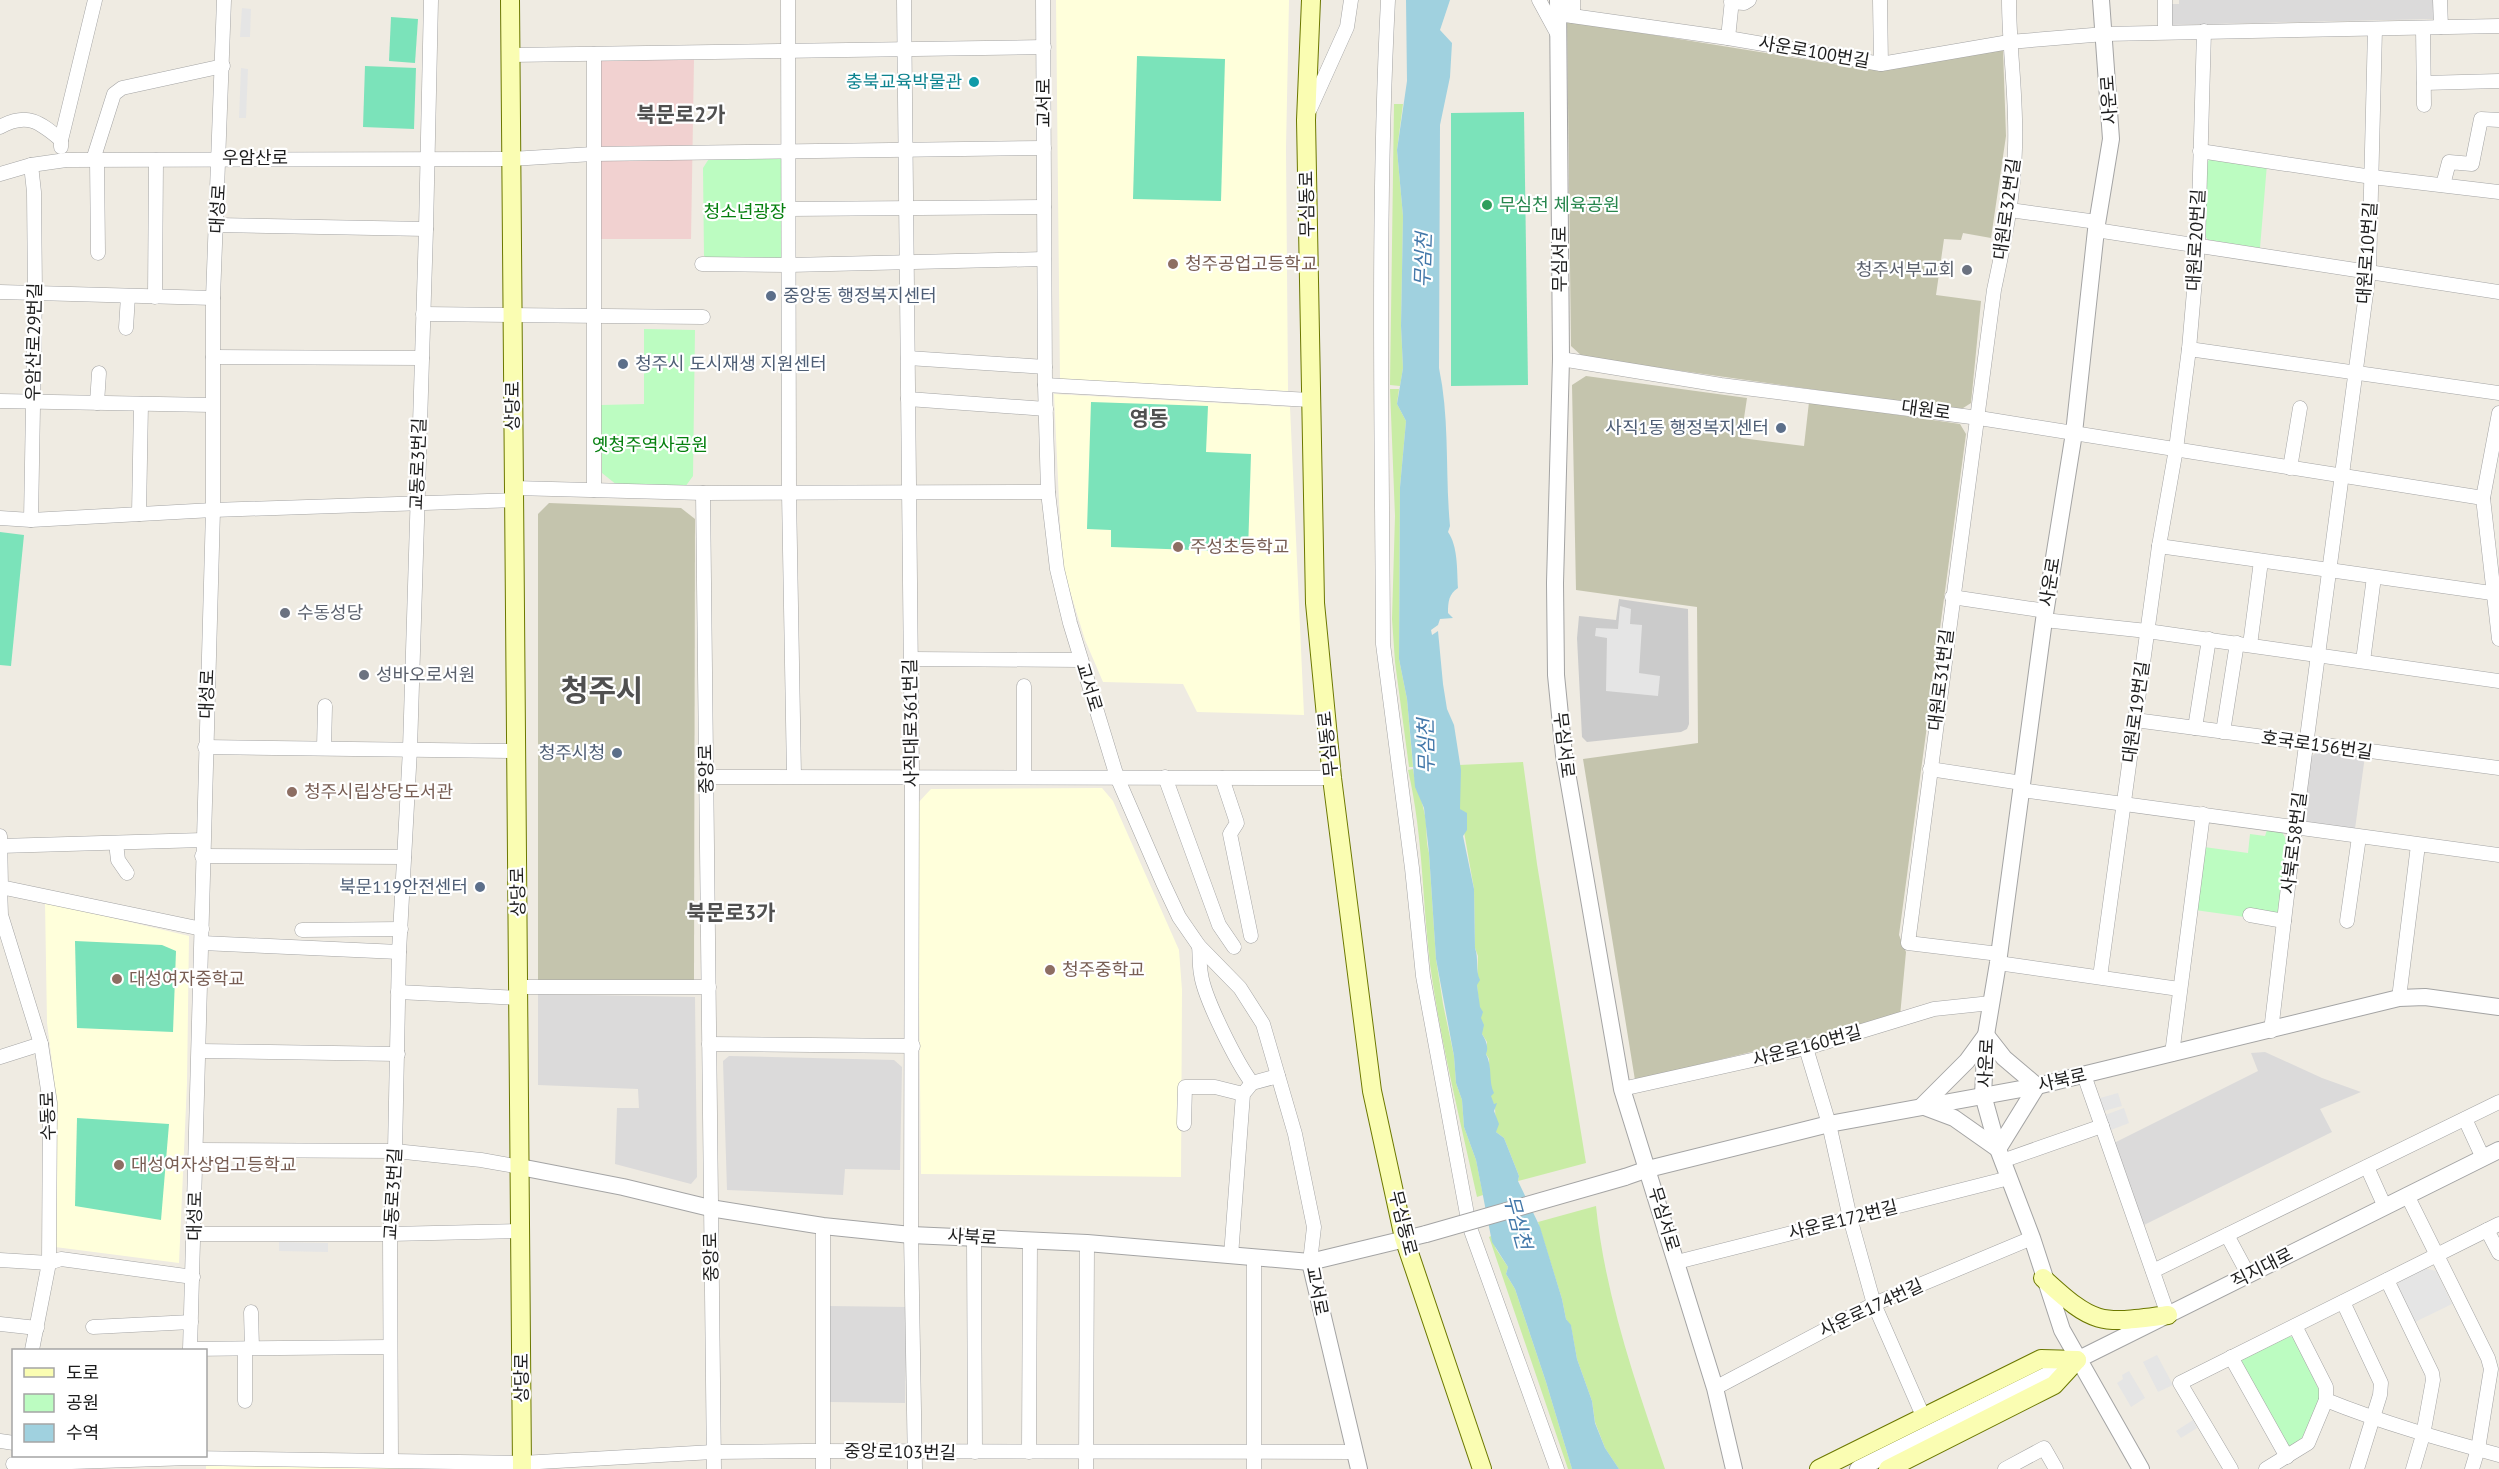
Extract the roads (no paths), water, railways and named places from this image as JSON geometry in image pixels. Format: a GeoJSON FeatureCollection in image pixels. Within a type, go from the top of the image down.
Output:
{"type":"FeatureCollection","features":[{"type":"Feature","properties":{"kind":"main road","name":"상당로"},"geometry":{"type":"LineString","coordinates":[[510,0],[520,1231],[525,1467]]}},
{"type":"Feature","properties":{"kind":"main road","name":"무심동로"},"geometry":{"type":"LineString","coordinates":[[1311,0],[1306,120],[1315,603],[1332,778],[1372,1091],[1404,1238],[1482,1469]]}},
{"type":"Feature","properties":{"kind":"main road"},"geometry":{"type":"LineString","coordinates":[[2043,1278],[2074,1306],[2098,1319],[2112,1321],[2168,1315]]}},
{"type":"Feature","properties":{"kind":"main road"},"geometry":{"type":"LineString","coordinates":[[1819,1469],[2041,1359],[2077,1360]]}},
{"type":"Feature","properties":{"kind":"main road"},"geometry":{"type":"LineString","coordinates":[[1888,1469],[2054,1385],[2077,1360]]}},
{"type":"Feature","properties":{"kind":"street"},"geometry":{"type":"LineString","coordinates":[[62,161],[61,140],[95,0]]}},
{"type":"Feature","properties":{"kind":"street","name":"대성로"},"geometry":{"type":"LineString","coordinates":[[190,1349],[213,510],[213,298],[220,158],[224,0]]}},
{"type":"Feature","properties":{"kind":"street","name":"교동로3번길"},"geometry":{"type":"LineString","coordinates":[[391,1460],[390,1234],[395,1151],[399,952],[410,749],[431,0]]}},
{"type":"Feature","properties":{"kind":"street"},"geometry":{"type":"LineString","coordinates":[[788,0],[789,493],[794,776]]}},
{"type":"Feature","properties":{"kind":"street","name":"사직대로361번길"},"geometry":{"type":"LineString","coordinates":[[904,0],[912,776],[911,1234],[915,1469]]}},
{"type":"Feature","properties":{"kind":"street","name":"교서로"},"geometry":{"type":"LineString","coordinates":[[1043,0],[1045,385],[1048,492],[1057,569],[1080,660],[1117,777],[1179,917],[1199,945],[1240,988],[1263,1024],[1294,1134],[1314,1227],[1310,1262],[1359,1469]]}},
{"type":"Feature","properties":{"kind":"street"},"geometry":{"type":"LineString","coordinates":[[1306,120],[1347,27],[1351,0]]}},
{"type":"Feature","properties":{"kind":"street"},"geometry":{"type":"LineString","coordinates":[[1388,0],[1382,165],[1383,644],[1412,868],[1423,976],[1469,1226],[1557,1469]]}},
{"type":"Feature","properties":{"kind":"street"},"geometry":{"type":"LineString","coordinates":[[1539,0],[1558,35]]}},
{"type":"Feature","properties":{"kind":"street"},"geometry":{"type":"LineString","coordinates":[[1563,10],[1573,0]]}},
{"type":"Feature","properties":{"kind":"street"},"geometry":{"type":"LineString","coordinates":[[1728,38],[1732,1],[1744,3],[1749,0]]}},
{"type":"Feature","properties":{"kind":"street"},"geometry":{"type":"LineString","coordinates":[[1880,0],[1881,64]]}},
{"type":"Feature","properties":{"kind":"street","name":"대원로32번길"},"geometry":{"type":"LineString","coordinates":[[1979,418],[1994,290],[2010,210],[2016,149],[2015,90],[2009,42],[2009,0]]}},
{"type":"Feature","properties":{"kind":"street","name":"사운로"},"geometry":{"type":"LineString","coordinates":[[2101,0],[2111,139],[2096,226],[2074,433],[2045,615],[1999,959],[1986,1035],[1983,1095],[2000,1155],[2032,1238],[2043,1278],[2062,1330],[2141,1469]]}},
{"type":"Feature","properties":{"kind":"street"},"geometry":{"type":"LineString","coordinates":[[2165,0],[2165,32]]}},
{"type":"Feature","properties":{"kind":"street"},"geometry":{"type":"LineString","coordinates":[[2440,0],[2441,27]]}},
{"type":"Feature","properties":{"kind":"street","name":"무심서로"},"geometry":{"type":"LineString","coordinates":[[1563,10],[1558,35],[1561,359],[1555,588],[1556,675],[1564,755],[1622,1089],[1715,1388],[1734,1469]]}},
{"type":"Feature","properties":{"kind":"street","name":"사운로100번길"},"geometry":{"type":"LineString","coordinates":[[1563,10],[1881,64],[2009,42],[2105,34],[2499,26]]}},
{"type":"Feature","properties":{"kind":"street"},"geometry":{"type":"LineString","coordinates":[[2423,28],[2424,105]]}},
{"type":"Feature","properties":{"kind":"street","name":"대원로10번길"},"geometry":{"type":"LineString","coordinates":[[2329,571],[2369,271],[2375,29]]}},
{"type":"Feature","properties":{"kind":"street","name":"대원로20번길"},"geometry":{"type":"LineString","coordinates":[[2176,449],[2189,349],[2198,245],[2204,31]]}},
{"type":"Feature","properties":{"kind":"street"},"geometry":{"type":"LineString","coordinates":[[511,55],[1044,47]]}},
{"type":"Feature","properties":{"kind":"street"},"geometry":{"type":"LineString","coordinates":[[594,54],[594,490]]}},
{"type":"Feature","properties":{"kind":"street"},"geometry":{"type":"LineString","coordinates":[[98,253],[95,160],[114,94],[122,88],[223,66]]}},
{"type":"Feature","properties":{"kind":"street"},"geometry":{"type":"LineString","coordinates":[[2424,83],[2499,81]]}},
{"type":"Feature","properties":{"kind":"street"},"geometry":{"type":"LineString","coordinates":[[0,127],[25,118],[42,124],[61,140]]}},
{"type":"Feature","properties":{"kind":"street"},"geometry":{"type":"LineString","coordinates":[[2443,186],[2449,162],[2472,164],[2481,119],[2499,120]]}},
{"type":"Feature","properties":{"kind":"street","name":"우암산로"},"geometry":{"type":"LineString","coordinates":[[0,174],[31,165],[95,160],[512,159],[593,154],[1044,148]]}},
{"type":"Feature","properties":{"kind":"street"},"geometry":{"type":"LineString","coordinates":[[2200,152],[2372,177],[2499,192]]}},
{"type":"Feature","properties":{"kind":"street"},"geometry":{"type":"LineString","coordinates":[[155,297],[156,160]]}},
{"type":"Feature","properties":{"kind":"street","name":"우암산로29번길"},"geometry":{"type":"LineString","coordinates":[[31,165],[34,192],[35,293],[31,520]]}},
{"type":"Feature","properties":{"kind":"street"},"geometry":{"type":"LineString","coordinates":[[788,210],[1044,207]]}},
{"type":"Feature","properties":{"kind":"street"},"geometry":{"type":"LineString","coordinates":[[2010,210],[2198,245],[2499,292]]}},
{"type":"Feature","properties":{"kind":"street"},"geometry":{"type":"LineString","coordinates":[[217,225],[426,229]]}},
{"type":"Feature","properties":{"kind":"street"},"geometry":{"type":"LineString","coordinates":[[702,264],[789,265],[907,260],[1044,259]]}},
{"type":"Feature","properties":{"kind":"street"},"geometry":{"type":"LineString","coordinates":[[0,292],[213,298]]}},
{"type":"Feature","properties":{"kind":"street"},"geometry":{"type":"LineString","coordinates":[[126,328],[128,296]]}},
{"type":"Feature","properties":{"kind":"street"},"geometry":{"type":"LineString","coordinates":[[423,314],[703,317]]}},
{"type":"Feature","properties":{"kind":"street"},"geometry":{"type":"LineString","coordinates":[[2189,349],[2499,393]]}},
{"type":"Feature","properties":{"kind":"street"},"geometry":{"type":"LineString","coordinates":[[213,357],[422,358]]}},
{"type":"Feature","properties":{"kind":"street"},"geometry":{"type":"LineString","coordinates":[[908,358],[1045,367]]}},
{"type":"Feature","properties":{"kind":"street","name":"대원로"},"geometry":{"type":"LineString","coordinates":[[1561,359],[1721,385],[1979,418],[2483,498]]}},
{"type":"Feature","properties":{"kind":"street"},"geometry":{"type":"LineString","coordinates":[[97,403],[99,373]]}},
{"type":"Feature","properties":{"kind":"street"},"geometry":{"type":"LineString","coordinates":[[1045,385],[1310,400]]}},
{"type":"Feature","properties":{"kind":"street"},"geometry":{"type":"LineString","coordinates":[[908,399],[1046,409]]}},
{"type":"Feature","properties":{"kind":"street"},"geometry":{"type":"LineString","coordinates":[[0,401],[212,405]]}},
{"type":"Feature","properties":{"kind":"street"},"geometry":{"type":"LineString","coordinates":[[139,514],[141,404]]}},
{"type":"Feature","properties":{"kind":"street"},"geometry":{"type":"LineString","coordinates":[[2290,468],[2300,408]]}},
{"type":"Feature","properties":{"kind":"street"},"geometry":{"type":"LineString","coordinates":[[2499,413],[2483,498],[2496,594],[2499,639]]}},
{"type":"Feature","properties":{"kind":"street","name":"대원로31번길"},"geometry":{"type":"LineString","coordinates":[[1979,418],[1952,597],[1908,943],[1999,959]]}},
{"type":"Feature","properties":{"kind":"street","name":"대원로19번길"},"geometry":{"type":"LineString","coordinates":[[2100,977],[2122,803],[2159,546],[2176,449]]}},
{"type":"Feature","properties":{"kind":"street"},"geometry":{"type":"LineString","coordinates":[[0,519],[31,520],[417,502],[594,490],[703,493],[1048,492]]}},
{"type":"Feature","properties":{"kind":"street","name":"중앙로"},"geometry":{"type":"LineString","coordinates":[[703,493],[714,1469]]}},
{"type":"Feature","properties":{"kind":"street"},"geometry":{"type":"LineString","coordinates":[[2159,546],[2496,594]]}},
{"type":"Feature","properties":{"kind":"street"},"geometry":{"type":"LineString","coordinates":[[2223,732],[2261,561]]}},
{"type":"Feature","properties":{"kind":"street","name":"사북로58번길"},"geometry":{"type":"LineString","coordinates":[[2271,1030],[2329,571]]}},
{"type":"Feature","properties":{"kind":"street"},"geometry":{"type":"LineString","coordinates":[[2363,661],[2374,577]]}},
{"type":"Feature","properties":{"kind":"street"},"geometry":{"type":"LineString","coordinates":[[1952,597],[2147,631],[2499,681]]}},
{"type":"Feature","properties":{"kind":"street"},"geometry":{"type":"LineString","coordinates":[[2195,728],[2209,639]]}},
{"type":"Feature","properties":{"kind":"street"},"geometry":{"type":"LineString","coordinates":[[910,659],[1080,660]]}},
{"type":"Feature","properties":{"kind":"street"},"geometry":{"type":"LineString","coordinates":[[1024,686],[1024,776]]}},
{"type":"Feature","properties":{"kind":"street"},"geometry":{"type":"LineString","coordinates":[[324,748],[325,706]]}},
{"type":"Feature","properties":{"kind":"street","name":"호국로156번길"},"geometry":{"type":"LineString","coordinates":[[2135,720],[2499,768]]}},
{"type":"Feature","properties":{"kind":"street"},"geometry":{"type":"LineString","coordinates":[[205,747],[516,751]]}},
{"type":"Feature","properties":{"kind":"street"},"geometry":{"type":"LineString","coordinates":[[1930,770],[2122,803],[2499,855]]}},
{"type":"Feature","properties":{"kind":"street"},"geometry":{"type":"LineString","coordinates":[[706,777],[1332,778]]}},
{"type":"Feature","properties":{"kind":"street"},"geometry":{"type":"LineString","coordinates":[[1165,777],[1219,925],[1234,946]]}},
{"type":"Feature","properties":{"kind":"street"},"geometry":{"type":"LineString","coordinates":[[1222,778],[1237,823],[1230,834],[1251,936]]}},
{"type":"Feature","properties":{"kind":"street"},"geometry":{"type":"LineString","coordinates":[[2172,1054],[2203,814]]}},
{"type":"Feature","properties":{"kind":"street","name":"수동로"},"geometry":{"type":"LineString","coordinates":[[0,836],[1,915],[41,1044],[50,1102],[50,1263],[32,1349]]}},
{"type":"Feature","properties":{"kind":"street"},"geometry":{"type":"LineString","coordinates":[[2347,921],[2359,837]]}},
{"type":"Feature","properties":{"kind":"street"},"geometry":{"type":"LineString","coordinates":[[0,846],[203,840]]}},
{"type":"Feature","properties":{"kind":"street"},"geometry":{"type":"LineString","coordinates":[[116,843],[118,860],[127,873]]}},
{"type":"Feature","properties":{"kind":"street"},"geometry":{"type":"LineString","coordinates":[[2398,998],[2418,845]]}},
{"type":"Feature","properties":{"kind":"street"},"geometry":{"type":"LineString","coordinates":[[202,856],[404,857]]}},
{"type":"Feature","properties":{"kind":"street"},"geometry":{"type":"LineString","coordinates":[[0,887],[202,928]]}},
{"type":"Feature","properties":{"kind":"street"},"geometry":{"type":"LineString","coordinates":[[2250,915],[2284,921]]}},
{"type":"Feature","properties":{"kind":"street"},"geometry":{"type":"LineString","coordinates":[[302,930],[400,929]]}},
{"type":"Feature","properties":{"kind":"street"},"geometry":{"type":"LineString","coordinates":[[202,943],[399,952]]}},
{"type":"Feature","properties":{"kind":"street"},"geometry":{"type":"LineString","coordinates":[[1199,945],[1201,976],[1248,1089],[1231,1256]]}},
{"type":"Feature","properties":{"kind":"street"},"geometry":{"type":"LineString","coordinates":[[1999,959],[2179,989]]}},
{"type":"Feature","properties":{"kind":"street"},"geometry":{"type":"LineString","coordinates":[[398,992],[518,992],[709,987]]}},
{"type":"Feature","properties":{"kind":"street","name":"사북로"},"geometry":{"type":"LineString","coordinates":[[520,1167],[623,1187],[710,1208],[824,1226],[911,1234],[1087,1243],[1310,1262],[1426,1234],[1648,1169],[1829,1124],[2037,1086],[2398,998],[2425,997],[2499,1007]]}},
{"type":"Feature","properties":{"kind":"street","name":"사운로160번길"},"geometry":{"type":"LineString","coordinates":[[1622,1089],[1806,1048],[1934,1009],[1991,1003]]}},
{"type":"Feature","properties":{"kind":"street"},"geometry":{"type":"LineString","coordinates":[[1986,1035],[2004,1058],[2037,1086],[2000,1155],[1954,1118],[1922,1106],[1967,1061],[1986,1035]]}},
{"type":"Feature","properties":{"kind":"street"},"geometry":{"type":"LineString","coordinates":[[0,1057],[41,1044]]}},
{"type":"Feature","properties":{"kind":"street"},"geometry":{"type":"LineString","coordinates":[[709,1044],[913,1046]]}},
{"type":"Feature","properties":{"kind":"street"},"geometry":{"type":"LineString","coordinates":[[1806,1048],[1829,1124],[1850,1218],[1874,1304],[1923,1416]]}},
{"type":"Feature","properties":{"kind":"street"},"geometry":{"type":"LineString","coordinates":[[199,1051],[398,1054]]}},
{"type":"Feature","properties":{"kind":"street"},"geometry":{"type":"LineString","coordinates":[[2084,1075],[2168,1315]]}},
{"type":"Feature","properties":{"kind":"street"},"geometry":{"type":"LineString","coordinates":[[1184,1124],[1185,1087],[1248,1089],[1278,1076]]}},
{"type":"Feature","properties":{"kind":"street"},"geometry":{"type":"LineString","coordinates":[[2153,1271],[2499,1102]]}},
{"type":"Feature","properties":{"kind":"street"},"geometry":{"type":"LineString","coordinates":[[2465,1119],[2483,1158]]}},
{"type":"Feature","properties":{"kind":"street"},"geometry":{"type":"LineString","coordinates":[[2000,1155],[2102,1126]]}},
{"type":"Feature","properties":{"kind":"street"},"geometry":{"type":"LineString","coordinates":[[196,1150],[395,1151],[481,1160],[520,1167]]}},
{"type":"Feature","properties":{"kind":"street","name":"직지대로"},"geometry":{"type":"LineString","coordinates":[[1858,1469],[2499,1150]]}},
{"type":"Feature","properties":{"kind":"street"},"geometry":{"type":"LineString","coordinates":[[2367,1167],[2385,1207]]}},
{"type":"Feature","properties":{"kind":"street","name":"사운로172번길"},"geometry":{"type":"LineString","coordinates":[[1677,1262],[2009,1178]]}},
{"type":"Feature","properties":{"kind":"street"},"geometry":{"type":"LineString","coordinates":[[2407,1196],[2488,1358],[2491,1369],[2478,1449],[2472,1469]]}},
{"type":"Feature","properties":{"kind":"street"},"geometry":{"type":"LineString","coordinates":[[823,1469],[824,1226]]}},
{"type":"Feature","properties":{"kind":"street"},"geometry":{"type":"LineString","coordinates":[[2230,1469],[2180,1383],[2493,1227],[2499,1253]]}},
{"type":"Feature","properties":{"kind":"street"},"geometry":{"type":"LineString","coordinates":[[194,1234],[390,1234],[520,1231]]}},
{"type":"Feature","properties":{"kind":"street"},"geometry":{"type":"LineString","coordinates":[[2227,1235],[2248,1274]]}},
{"type":"Feature","properties":{"kind":"street"},"geometry":{"type":"LineString","coordinates":[[974,1238],[975,1452]]}},
{"type":"Feature","properties":{"kind":"street","name":"사운로174번길"},"geometry":{"type":"LineString","coordinates":[[1715,1388],[1874,1304],[2032,1238]]}},
{"type":"Feature","properties":{"kind":"street"},"geometry":{"type":"LineString","coordinates":[[1029,1452],[1030,1240]]}},
{"type":"Feature","properties":{"kind":"street"},"geometry":{"type":"LineString","coordinates":[[1086,1469],[1087,1243]]}},
{"type":"Feature","properties":{"kind":"street"},"geometry":{"type":"LineString","coordinates":[[1254,1258],[1254,1469]]}},
{"type":"Feature","properties":{"kind":"street"},"geometry":{"type":"LineString","coordinates":[[0,1260],[50,1263],[61,1259],[193,1277]]}},
{"type":"Feature","properties":{"kind":"street"},"geometry":{"type":"LineString","coordinates":[[2387,1280],[2432,1373],[2433,1380],[2423,1435],[2413,1469]]}},
{"type":"Feature","properties":{"kind":"street"},"geometry":{"type":"LineString","coordinates":[[2343,1302],[2381,1383],[2373,1419],[2357,1469]]}},
{"type":"Feature","properties":{"kind":"street"},"geometry":{"type":"LineString","coordinates":[[245,1401],[251,1312]]}},
{"type":"Feature","properties":{"kind":"street"},"geometry":{"type":"LineString","coordinates":[[93,1327],[191,1322]]}},
{"type":"Feature","properties":{"kind":"street"},"geometry":{"type":"LineString","coordinates":[[0,1324],[37,1328]]}},
{"type":"Feature","properties":{"kind":"street"},"geometry":{"type":"LineString","coordinates":[[2266,1469],[2308,1443],[2326,1400],[2326,1387],[2295,1326]]}},
{"type":"Feature","properties":{"kind":"street"},"geometry":{"type":"LineString","coordinates":[[207,1349],[390,1347]]}},
{"type":"Feature","properties":{"kind":"street"},"geometry":{"type":"LineString","coordinates":[[2231,1357],[2287,1457]]}},
{"type":"Feature","properties":{"kind":"street"},"geometry":{"type":"LineString","coordinates":[[2326,1400],[2373,1419],[2423,1435],[2499,1455]]}},
{"type":"Feature","properties":{"kind":"street"},"geometry":{"type":"LineString","coordinates":[[2005,1469],[2044,1448],[2056,1469]]}},
{"type":"Feature","properties":{"kind":"street","name":"중앙로103번길"},"geometry":{"type":"LineString","coordinates":[[12,1463],[121,1464],[142,1457],[189,1461],[391,1460],[525,1467],[714,1452],[1354,1452]]}},
{"type":"Feature","properties":{"kind":"water","name":"무심천"},"geometry":{"type":"Polygon","coordinates":[[[1406,0],[1450,0],[1440,30],[1452,43],[1450,77],[1440,125],[1439,368],[1446,427],[1450,526],[1448,532],[1455,551],[1458,588],[1449,601],[1448,613],[1453,618],[1440,619],[1438,625],[1431,630],[1432,635],[1438,631],[1447,709],[1454,725],[1461,770],[1460,809],[1467,813],[1467,830],[1463,836],[1474,889],[1475,948],[1480,980],[1477,985],[1480,1007],[1483,1012],[1482,1034],[1487,1044],[1486,1054],[1494,1093],[1491,1096],[1494,1104],[1497,1103],[1494,1111],[1499,1124],[1496,1132],[1504,1138],[1519,1176],[1518,1181],[1540,1227],[1566,1319],[1571,1325],[1577,1359],[1592,1401],[1595,1423],[1605,1448],[1619,1469],[1572,1469],[1515,1289],[1506,1274],[1508,1267],[1492,1242],[1476,1160],[1464,1127],[1462,1100],[1456,1083],[1454,1056],[1436,959],[1424,808],[1415,787],[1407,699],[1399,659],[1400,487],[1406,421],[1397,404],[1403,368],[1401,326],[1403,216],[1397,150],[1407,81],[1406,0]]]}},
{"type":"Feature","properties":{"kind":"place","name":"충북교육박물관"},"geometry":{"type":"Point","coordinates":[974,82]}},
{"type":"Feature","properties":{"kind":"place","name":"무심천 체육공원"},"geometry":{"type":"Point","coordinates":[1487,205]}},
{"type":"Feature","properties":{"kind":"place","name":"청주공업고등학교"},"geometry":{"type":"Point","coordinates":[1173,264]}},
{"type":"Feature","properties":{"kind":"place","name":"청주서부교회"},"geometry":{"type":"Point","coordinates":[1967,270]}},
{"type":"Feature","properties":{"kind":"place","name":"중앙동 행정복지센터"},"geometry":{"type":"Point","coordinates":[771,296]}},
{"type":"Feature","properties":{"kind":"place","name":"청주시 도시재생 지원센터"},"geometry":{"type":"Point","coordinates":[623,364]}},
{"type":"Feature","properties":{"kind":"place","name":"사직1동 행정복지센터"},"geometry":{"type":"Point","coordinates":[1781,428]}},
{"type":"Feature","properties":{"kind":"place","name":"주성초등학교"},"geometry":{"type":"Point","coordinates":[1178,547]}},
{"type":"Feature","properties":{"kind":"place","name":"수동성당"},"geometry":{"type":"Point","coordinates":[285,613]}},
{"type":"Feature","properties":{"kind":"place","name":"성바오로서원"},"geometry":{"type":"Point","coordinates":[364,675]}},
{"type":"Feature","properties":{"kind":"place","name":"청주시청"},"geometry":{"type":"Point","coordinates":[617,753]}},
{"type":"Feature","properties":{"kind":"place","name":"청주시립상당도서관"},"geometry":{"type":"Point","coordinates":[292,792]}},
{"type":"Feature","properties":{"kind":"place","name":"북문119안전센터"},"geometry":{"type":"Point","coordinates":[480,887]}},
{"type":"Feature","properties":{"kind":"place","name":"청주중학교"},"geometry":{"type":"Point","coordinates":[1050,970]}},
{"type":"Feature","properties":{"kind":"place","name":"대성여자중학교"},"geometry":{"type":"Point","coordinates":[117,979]}},
{"type":"Feature","properties":{"kind":"place","name":"대성여자상업고등학교"},"geometry":{"type":"Point","coordinates":[119,1165]}},
{"type":"Feature","properties":{"kind":"district","name":"북문로2가"},"geometry":{"type":"Point","coordinates":[681,115]}},
{"type":"Feature","properties":{"kind":"district","name":"영동"},"geometry":{"type":"Point","coordinates":[1149,419]}},
{"type":"Feature","properties":{"kind":"district","name":"청주시"},"geometry":{"type":"Point","coordinates":[602,691]}},
{"type":"Feature","properties":{"kind":"district","name":"북문로3가"},"geometry":{"type":"Point","coordinates":[731,913]}},
{"type":"Feature","properties":{"kind":"park label","name":"청소년광장"},"geometry":{"type":"Point","coordinates":[745,212]}},
{"type":"Feature","properties":{"kind":"park label","name":"옛청주역사공원"},"geometry":{"type":"Point","coordinates":[650,445]}}]}
